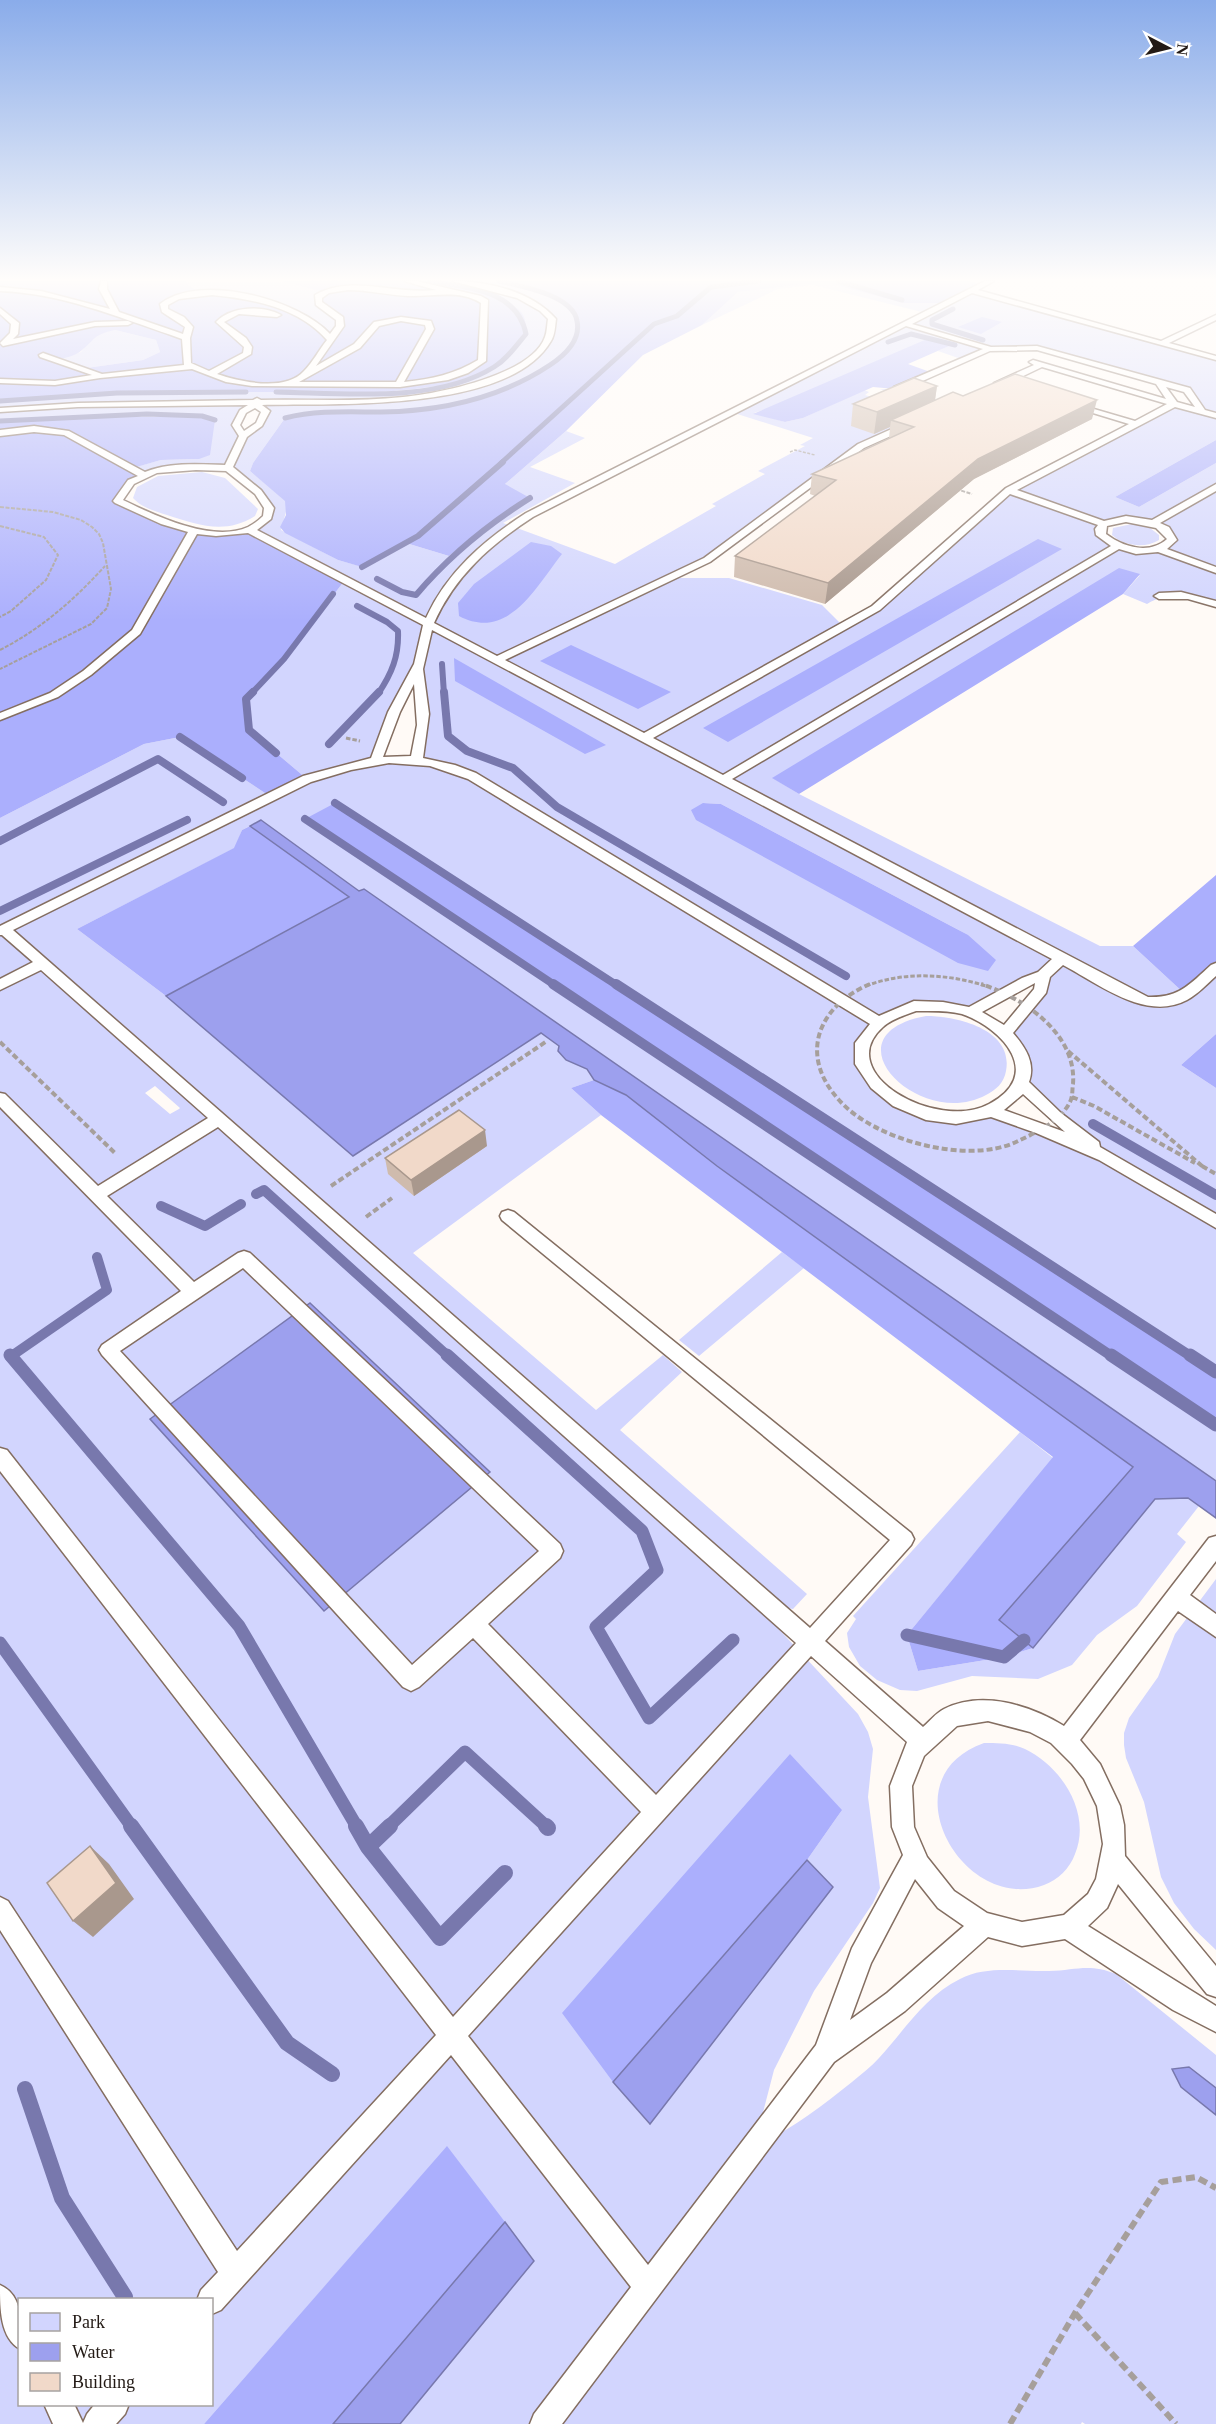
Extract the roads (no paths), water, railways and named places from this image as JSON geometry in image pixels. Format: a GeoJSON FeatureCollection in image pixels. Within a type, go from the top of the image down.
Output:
{"type":"FeatureCollection","features":[{"type":"Feature","properties":{"kind":"lane"},"geometry":{"type":"LineString","coordinates":[[243,436],[236,425],[243,412],[255,404],[260,394]]}},
{"type":"Feature","properties":{"kind":"lane"},"geometry":{"type":"LineString","coordinates":[[0,410],[101,405],[401,400],[442,394]]}},
{"type":"Feature","properties":{"kind":"lane"},"geometry":{"type":"LineString","coordinates":[[376,761],[400,698],[417,668],[428,624],[447,589],[492,540],[520,520],[768,394]]}},
{"type":"Feature","properties":{"kind":"lane"},"geometry":{"type":"LineString","coordinates":[[1140,394],[1216,416]]}},
{"type":"Feature","properties":{"kind":"lane"},"geometry":{"type":"LineString","coordinates":[[1167,394],[1174,404]]}},
{"type":"Feature","properties":{"kind":"lane"},"geometry":{"type":"LineString","coordinates":[[1190,394],[1203,412]]}},
{"type":"Feature","properties":{"kind":"lane"},"geometry":{"type":"LineString","coordinates":[[1062,401],[1136,424]]}},
{"type":"Feature","properties":{"kind":"lane"},"geometry":{"type":"LineString","coordinates":[[228,468],[243,436],[259,424],[266,411],[255,404]]}},
{"type":"Feature","properties":{"kind":"lane"},"geometry":{"type":"LineString","coordinates":[[644,738],[876,608],[1009,490],[1174,404]]}},
{"type":"Feature","properties":{"kind":"lane"},"geometry":{"type":"LineString","coordinates":[[497,660],[707,560],[861,446],[915,422]]}},
{"type":"Feature","properties":{"kind":"lane"},"geometry":{"type":"LineString","coordinates":[[0,433],[34,429],[66,434],[145,476]]}},
{"type":"Feature","properties":{"kind":"lane"},"geometry":{"type":"LineString","coordinates":[[196,467],[228,468],[258,492],[269,508],[268,517],[250,530],[225,533],[194,530],[146,516],[118,501],[131,482],[155,471],[196,467]]}},
{"type":"Feature","properties":{"kind":"lane"},"geometry":{"type":"LineString","coordinates":[[1153,524],[1216,487]]}},
{"type":"Feature","properties":{"kind":"lane"},"geometry":{"type":"LineString","coordinates":[[1009,490],[1104,524],[1126,519],[1164,528],[1175,542],[1158,549]]}},
{"type":"Feature","properties":{"kind":"lane"},"geometry":{"type":"LineString","coordinates":[[1104,524],[1100,529],[1101,535],[1118,546],[1131,549],[1158,549],[1216,570]]}},
{"type":"Feature","properties":{"kind":"lane"},"geometry":{"type":"LineString","coordinates":[[0,717],[54,694],[87,673],[136,632],[194,530]]}},
{"type":"Feature","properties":{"kind":"lane"},"geometry":{"type":"LineString","coordinates":[[250,530],[1145,1002],[1168,1004],[1186,995],[1216,968]]}},
{"type":"Feature","properties":{"kind":"lane"},"geometry":{"type":"LineString","coordinates":[[723,780],[1118,546]]}},
{"type":"Feature","properties":{"kind":"lane"},"geometry":{"type":"LineString","coordinates":[[1159,596],[1173,594],[1193,596],[1216,604]]}},
{"type":"Feature","properties":{"kind":"lane"},"geometry":{"type":"LineString","coordinates":[[416,760],[424,733],[424,704],[417,668]]}},
{"type":"Feature","properties":{"kind":"lane"},"geometry":{"type":"LineString","coordinates":[[878,1022],[472,776],[448,765],[416,760],[376,761],[347,766],[307,780],[2,930],[43,963],[921,1739]]}},
{"type":"Feature","properties":{"kind":"lane"},"geometry":{"type":"LineString","coordinates":[[970,1012],[1043,975],[1062,958]]}},
{"type":"Feature","properties":{"kind":"lane"},"geometry":{"type":"LineString","coordinates":[[0,985],[43,963]]}},
{"type":"Feature","properties":{"kind":"lane"},"geometry":{"type":"LineString","coordinates":[[1006,1032],[1041,990],[1043,975]]}},
{"type":"Feature","properties":{"kind":"lane"},"geometry":{"type":"LineString","coordinates":[[914,1006],[942,1006],[970,1012],[989,1020],[1006,1032],[1020,1051],[1025,1071],[1022,1084],[1020,1090],[1004,1106],[980,1116],[951,1118],[920,1113],[893,1101],[873,1083],[862,1063],[862,1044],[872,1026],[890,1013],[914,1006]]}},
{"type":"Feature","properties":{"kind":"lane"},"geometry":{"type":"LineString","coordinates":[[1022,1084],[1056,1117],[1105,1156]]}},
{"type":"Feature","properties":{"kind":"lane"},"geometry":{"type":"LineString","coordinates":[[0,1098],[193,1292]]}},
{"type":"Feature","properties":{"kind":"lane"},"geometry":{"type":"LineString","coordinates":[[991,1111],[1042,1129],[1105,1156],[1216,1222]]}},
{"type":"Feature","properties":{"kind":"lane"},"geometry":{"type":"LineString","coordinates":[[96,1195],[219,1119]]}},
{"type":"Feature","properties":{"kind":"lane"},"geometry":{"type":"LineString","coordinates":[[213,2298],[904,1539],[508,1216]]}},
{"type":"Feature","properties":{"kind":"lane"},"geometry":{"type":"LineString","coordinates":[[244,1258],[553,1551],[473,1623],[411,1680],[108,1350],[244,1258]]}},
{"type":"Feature","properties":{"kind":"lane"},"geometry":{"type":"LineString","coordinates":[[0,1456],[648,2287]]}},
{"type":"Feature","properties":{"kind":"lane"},"geometry":{"type":"LineString","coordinates":[[1066,1741],[1216,1545]]}},
{"type":"Feature","properties":{"kind":"lane"},"geometry":{"type":"LineString","coordinates":[[1176,1597],[1216,1627]]}},
{"type":"Feature","properties":{"kind":"lane"},"geometry":{"type":"LineString","coordinates":[[473,1623],[656,1811]]}},
{"type":"Feature","properties":{"kind":"lane"},"geometry":{"type":"LineString","coordinates":[[988,1710],[1029,1718],[1066,1741],[1096,1776],[1114,1819],[1114,1862],[1098,1901],[1068,1927],[1027,1936],[982,1926],[942,1898],[913,1860],[900,1815],[902,1773],[921,1739],[951,1717],[988,1710]]}},
{"type":"Feature","properties":{"kind":"lane"},"geometry":{"type":"LineString","coordinates":[[544,2424],[825,2053],[861,1957],[913,1860]]}},
{"type":"Feature","properties":{"kind":"lane"},"geometry":{"type":"LineString","coordinates":[[1114,1862],[1216,1985]]}},
{"type":"Feature","properties":{"kind":"lane"},"geometry":{"type":"LineString","coordinates":[[0,1909],[235,2273]]}},
{"type":"Feature","properties":{"kind":"lane"},"geometry":{"type":"LineString","coordinates":[[825,2053],[896,2002],[982,1926]]}},
{"type":"Feature","properties":{"kind":"lane"},"geometry":{"type":"LineString","coordinates":[[1068,1927],[1182,2001],[1216,2020]]}},
{"type":"Feature","properties":{"kind":"lane"},"geometry":{"type":"LineString","coordinates":[[0,2299],[18,2330]]}},
{"type":"Feature","properties":{"kind":"lane"},"geometry":{"type":"LineString","coordinates":[[59,2406],[69,2424]]}},
{"type":"Feature","properties":{"kind":"lane"},"geometry":{"type":"LineString","coordinates":[[97,2424],[113,2406]]}},
{"type":"Feature","properties":{"kind":"water"},"geometry":{"type":"Polygon","coordinates":[[[261,820],[359,891],[364,889],[1216,1481],[1216,1518],[1188,1498],[1155,1499],[1033,1648],[999,1620],[1133,1467],[717,1166],[626,1095],[594,1080],[587,1069],[566,1060],[558,1051],[559,1046],[541,1033],[353,1156],[166,996],[349,897],[250,826],[261,820]]]}},
{"type":"Feature","properties":{"kind":"water"},"geometry":{"type":"Polygon","coordinates":[[[310,1303],[490,1472],[324,1611],[150,1419],[310,1303]]]}},
{"type":"Feature","properties":{"kind":"water"},"geometry":{"type":"Polygon","coordinates":[[[807,1860],[833,1887],[650,2124],[613,2082],[807,1860]]]}},
{"type":"Feature","properties":{"kind":"water"},"geometry":{"type":"Polygon","coordinates":[[[1189,2067],[1216,2088],[1216,2115],[1181,2087],[1172,2069],[1189,2067]]]}},
{"type":"Feature","properties":{"kind":"water"},"geometry":{"type":"Polygon","coordinates":[[[505,2222],[534,2261],[400,2424],[333,2424],[505,2222]]]}},
{"type":"Feature","properties":{"kind":"waterway"},"geometry":{"type":"LineString","coordinates":[[0,401],[101,394]]}},
{"type":"Feature","properties":{"kind":"waterway"},"geometry":{"type":"LineString","coordinates":[[285,418],[321,413],[426,409],[492,394]]}},
{"type":"Feature","properties":{"kind":"waterway"},"geometry":{"type":"LineString","coordinates":[[501,463],[577,394]]}},
{"type":"Feature","properties":{"kind":"waterway"},"geometry":{"type":"LineString","coordinates":[[0,421],[147,414],[202,416],[215,420]]}},
{"type":"Feature","properties":{"kind":"waterway"},"geometry":{"type":"LineString","coordinates":[[362,567],[418,536],[503,462]]}},
{"type":"Feature","properties":{"kind":"waterway"},"geometry":{"type":"LineString","coordinates":[[377,579],[402,592],[416,595],[469,542],[530,498]]}},
{"type":"Feature","properties":{"kind":"waterway"},"geometry":{"type":"LineString","coordinates":[[251,694],[284,659],[333,594]]}},
{"type":"Feature","properties":{"kind":"waterway"},"geometry":{"type":"LineString","coordinates":[[357,606],[387,622],[398,631],[394,664],[378,694]]}},
{"type":"Feature","properties":{"kind":"waterway"},"geometry":{"type":"LineString","coordinates":[[442,664],[444,694]]}},
{"type":"Feature","properties":{"kind":"waterway"},"geometry":{"type":"LineString","coordinates":[[329,744],[379,692]]}},
{"type":"Feature","properties":{"kind":"waterway"},"geometry":{"type":"LineString","coordinates":[[444,692],[448,736],[467,751],[513,768],[557,807],[846,976]]}},
{"type":"Feature","properties":{"kind":"waterway"},"geometry":{"type":"LineString","coordinates":[[251,694],[246,699],[249,730],[276,753]]}},
{"type":"Feature","properties":{"kind":"waterway"},"geometry":{"type":"LineString","coordinates":[[180,737],[242,778]]}},
{"type":"Feature","properties":{"kind":"waterway"},"geometry":{"type":"LineString","coordinates":[[0,841],[158,759],[223,802]]}},
{"type":"Feature","properties":{"kind":"waterway"},"geometry":{"type":"LineString","coordinates":[[335,803],[618,986]]}},
{"type":"Feature","properties":{"kind":"waterway"},"geometry":{"type":"LineString","coordinates":[[305,819],[556,986]]}},
{"type":"Feature","properties":{"kind":"waterway"},"geometry":{"type":"LineString","coordinates":[[0,911],[187,820]]}},
{"type":"Feature","properties":{"kind":"waterway"},"geometry":{"type":"LineString","coordinates":[[553,984],[1113,1357]]}},
{"type":"Feature","properties":{"kind":"waterway"},"geometry":{"type":"LineString","coordinates":[[616,984],[1192,1357]]}},
{"type":"Feature","properties":{"kind":"waterway"},"geometry":{"type":"LineString","coordinates":[[1093,1124],[1216,1195]]}},
{"type":"Feature","properties":{"kind":"waterway"},"geometry":{"type":"LineString","coordinates":[[256,1194],[264,1190],[449,1357]]}},
{"type":"Feature","properties":{"kind":"waterway"},"geometry":{"type":"LineString","coordinates":[[161,1206],[205,1226],[241,1204]]}},
{"type":"Feature","properties":{"kind":"waterway"},"geometry":{"type":"LineString","coordinates":[[11,1356],[107,1290],[97,1257]]}},
{"type":"Feature","properties":{"kind":"waterway"},"geometry":{"type":"LineString","coordinates":[[447,1355],[642,1531],[657,1570],[596,1627],[649,1718],[733,1640]]}},
{"type":"Feature","properties":{"kind":"waterway"},"geometry":{"type":"LineString","coordinates":[[1111,1355],[1216,1425]]}},
{"type":"Feature","properties":{"kind":"waterway"},"geometry":{"type":"LineString","coordinates":[[1190,1355],[1216,1372]]}},
{"type":"Feature","properties":{"kind":"waterway"},"geometry":{"type":"LineString","coordinates":[[11,1356],[239,1626],[357,1827]]}},
{"type":"Feature","properties":{"kind":"waterway"},"geometry":{"type":"LineString","coordinates":[[907,1635],[1004,1657],[1024,1640]]}},
{"type":"Feature","properties":{"kind":"waterway"},"geometry":{"type":"LineString","coordinates":[[0,1643],[132,1827]]}},
{"type":"Feature","properties":{"kind":"waterway"},"geometry":{"type":"LineString","coordinates":[[388,1827],[465,1752],[547,1827]]}},
{"type":"Feature","properties":{"kind":"waterway"},"geometry":{"type":"LineString","coordinates":[[131,1826],[287,2043],[332,2074]]}},
{"type":"Feature","properties":{"kind":"waterway"},"geometry":{"type":"LineString","coordinates":[[356,1826],[368,1847]]}},
{"type":"Feature","properties":{"kind":"waterway"},"geometry":{"type":"LineString","coordinates":[[368,1847],[390,1826]]}},
{"type":"Feature","properties":{"kind":"waterway"},"geometry":{"type":"LineString","coordinates":[[368,1847],[440,1938],[505,1873]]}},
{"type":"Feature","properties":{"kind":"waterway"},"geometry":{"type":"LineString","coordinates":[[25,2089],[62,2198],[125,2297]]}}]}
